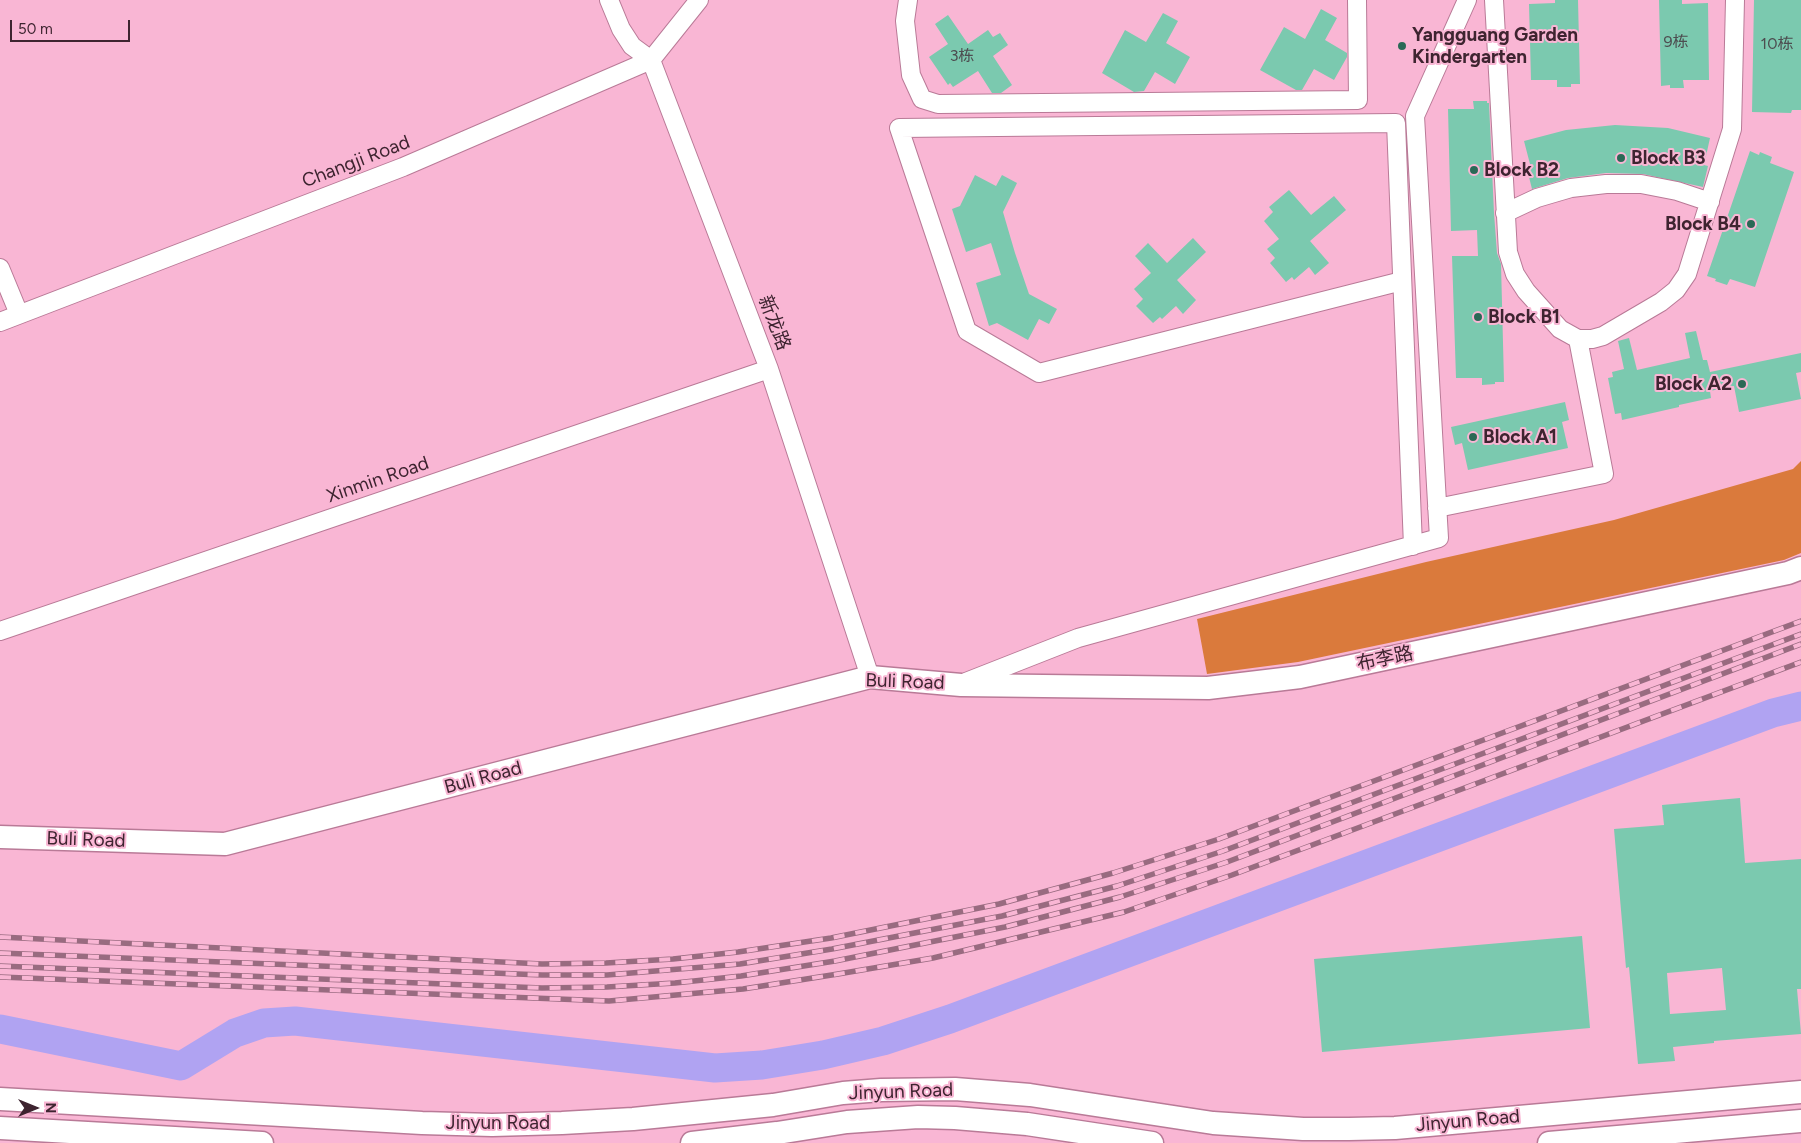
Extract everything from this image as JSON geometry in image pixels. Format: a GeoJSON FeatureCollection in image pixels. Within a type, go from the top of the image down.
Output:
{"type":"FeatureCollection","features":[{"type":"Feature","properties":{"kind":"main road","name":"布李路"},"geometry":{"type":"LineString","coordinates":[[961,684],[1208,688],[1300,677],[1788,573],[1801,568]]}},
{"type":"Feature","properties":{"kind":"main road","name":"Buli Road"},"geometry":{"type":"LineString","coordinates":[[1,832],[225,844],[870,677],[961,684]]}},
{"type":"Feature","properties":{"kind":"main road","name":"Jinyun Road"},"geometry":{"type":"LineString","coordinates":[[0,1099],[412,1123],[492,1124],[633,1119],[729,1110],[843,1093],[880,1090],[955,1089],[1030,1095],[1213,1123],[1304,1129],[1349,1129],[1395,1128],[1801,1092]]}},
{"type":"Feature","properties":{"kind":"main road","name":"Jinyun Road"},"geometry":{"type":"LineString","coordinates":[[692,1143],[777,1133],[847,1122],[918,1117],[1008,1122],[1152,1143]]}},
{"type":"Feature","properties":{"kind":"main road"},"geometry":{"type":"LineString","coordinates":[[1550,1143],[1801,1121]]}},
{"type":"Feature","properties":{"kind":"main road"},"geometry":{"type":"LineString","coordinates":[[0,1128],[262,1143]]}},
{"type":"Feature","properties":{"kind":"street"},"geometry":{"type":"LineString","coordinates":[[609,0],[621,29],[632,46],[651,60]]}},
{"type":"Feature","properties":{"kind":"street","name":"Changji Road"},"geometry":{"type":"LineString","coordinates":[[0,322],[404,167],[651,60],[699,0]]}},
{"type":"Feature","properties":{"kind":"street"},"geometry":{"type":"LineString","coordinates":[[908,0],[905,21],[911,75],[922,99],[938,104],[1358,100],[1357,0]]}},
{"type":"Feature","properties":{"kind":"street"},"geometry":{"type":"LineString","coordinates":[[961,684],[1078,638],[1439,538],[1415,116],[1466,0]]}},
{"type":"Feature","properties":{"kind":"street"},"geometry":{"type":"LineString","coordinates":[[1494,0],[1508,252],[1515,274],[1526,291],[1560,329],[1578,339],[1592,339],[1603,336],[1661,302],[1676,290],[1691,265],[1732,129],[1735,0]]}},
{"type":"Feature","properties":{"kind":"street","name":"新龙路"},"geometry":{"type":"LineString","coordinates":[[651,60],[769,369],[870,677]]}},
{"type":"Feature","properties":{"kind":"street"},"geometry":{"type":"LineString","coordinates":[[1402,281],[1039,373],[967,331],[899,128],[1396,123],[1413,546]]}},
{"type":"Feature","properties":{"kind":"street"},"geometry":{"type":"LineString","coordinates":[[1505,213],[1537,198],[1563,191],[1606,184],[1650,186],[1676,190],[1710,202]]}},
{"type":"Feature","properties":{"kind":"street"},"geometry":{"type":"LineString","coordinates":[[0,268],[19,314]]}},
{"type":"Feature","properties":{"kind":"street"},"geometry":{"type":"LineString","coordinates":[[1436,508],[1604,474],[1578,339]]}},
{"type":"Feature","properties":{"kind":"street","name":"Xinmin Road"},"geometry":{"type":"LineString","coordinates":[[0,631],[769,369]]}},
{"type":"Feature","properties":{"kind":"shaded area"},"geometry":{"type":"Polygon","coordinates":[[[1801,461],[1801,553],[1784,560],[1298,662],[1207,674],[1197,619],[1426,562],[1614,520],[1793,469],[1801,461]]]}},
{"type":"Feature","properties":{"kind":"building"},"geometry":{"type":"Polygon","coordinates":[[[1555,0],[1578,0],[1580,84],[1571,84],[1571,87],[1557,87],[1557,80],[1531,80],[1529,4],[1555,3],[1555,0]]]}},
{"type":"Feature","properties":{"kind":"building"},"geometry":{"type":"Polygon","coordinates":[[[1659,0],[1682,0],[1682,4],[1708,3],[1709,80],[1683,80],[1684,88],[1670,88],[1670,85],[1661,86],[1659,0]]]}},
{"type":"Feature","properties":{"kind":"building"},"geometry":{"type":"Polygon","coordinates":[[[1754,0],[1801,0],[1801,110],[1792,110],[1791,113],[1752,112],[1754,0]]]}},
{"type":"Feature","properties":{"kind":"building"},"geometry":{"type":"Polygon","coordinates":[[[1321,9],[1337,18],[1325,40],[1347,53],[1347,57],[1334,80],[1314,69],[1302,90],[1296,90],[1260,70],[1284,27],[1305,39],[1321,9]]]}},
{"type":"Feature","properties":{"kind":"building"},"geometry":{"type":"Polygon","coordinates":[[[1163,13],[1178,21],[1166,43],[1190,57],[1175,84],[1155,72],[1144,91],[1134,92],[1102,73],[1125,30],[1146,42],[1163,13]]]}},
{"type":"Feature","properties":{"kind":"building"},"geometry":{"type":"Polygon","coordinates":[[[948,15],[968,44],[988,30],[993,37],[1000,33],[1008,45],[993,56],[1012,85],[1001,93],[992,93],[978,71],[953,87],[950,83],[948,85],[929,57],[948,44],[935,24],[948,15]]]}},
{"type":"Feature","properties":{"kind":"building"},"geometry":{"type":"Polygon","coordinates":[[[1473,101],[1487,101],[1489,103],[1494,213],[1497,253],[1501,264],[1504,382],[1482,385],[1482,378],[1456,378],[1452,256],[1478,256],[1477,230],[1451,231],[1448,109],[1474,109],[1473,101]]]}},
{"type":"Feature","properties":{"kind":"building","name":"Block B3"},"geometry":{"type":"Polygon","coordinates":[[[1615,125],[1668,128],[1710,138],[1704,165],[1708,166],[1703,187],[1643,174],[1606,173],[1568,178],[1532,189],[1527,169],[1531,168],[1524,141],[1566,130],[1615,125]]]}},
{"type":"Feature","properties":{"kind":"building","name":"Block B4"},"geometry":{"type":"Polygon","coordinates":[[[1750,151],[1759,155],[1760,152],[1772,157],[1770,163],[1794,172],[1755,287],[1730,279],[1727,285],[1707,276],[1750,151]]]}},
{"type":"Feature","properties":{"kind":"building"},"geometry":{"type":"Polygon","coordinates":[[[975,175],[996,186],[1002,175],[1017,183],[1003,212],[1015,253],[1029,294],[1057,309],[1049,324],[1039,319],[1028,340],[997,323],[989,326],[976,283],[1001,275],[991,243],[966,252],[952,209],[960,206],[975,175]]]}},
{"type":"Feature","properties":{"kind":"building"},"geometry":{"type":"Polygon","coordinates":[[[1289,190],[1311,215],[1334,196],[1346,210],[1310,241],[1329,263],[1315,275],[1309,267],[1294,280],[1292,277],[1286,282],[1270,263],[1275,258],[1267,249],[1279,239],[1264,221],[1273,212],[1269,207],[1289,190]]]}},
{"type":"Feature","properties":{"kind":"building"},"geometry":{"type":"Polygon","coordinates":[[[1193,238],[1206,252],[1177,280],[1196,300],[1183,314],[1176,306],[1162,319],[1160,317],[1153,323],[1136,306],[1143,299],[1134,289],[1151,273],[1135,256],[1148,243],[1167,263],[1193,238]]]}},
{"type":"Feature","properties":{"kind":"building"},"geometry":{"type":"Polygon","coordinates":[[[1696,331],[1703,360],[1707,360],[1710,372],[1801,353],[1801,372],[1796,373],[1801,399],[1739,412],[1734,386],[1710,391],[1711,398],[1679,405],[1679,407],[1622,420],[1621,413],[1615,414],[1608,378],[1613,377],[1612,372],[1624,369],[1618,341],[1629,338],[1637,370],[1690,358],[1685,333],[1696,331]]]}},
{"type":"Feature","properties":{"kind":"building","name":"Block A1"},"geometry":{"type":"Polygon","coordinates":[[[1565,402],[1569,420],[1562,422],[1568,448],[1468,470],[1462,443],[1455,445],[1451,427],[1565,402]]]}},
{"type":"Feature","properties":{"kind":"building"},"geometry":{"type":"Polygon","coordinates":[[[1740,798],[1745,863],[1801,859],[1801,989],[1797,989],[1801,1034],[1714,1041],[1714,1043],[1673,1047],[1675,1061],[1638,1064],[1629,967],[1626,968],[1614,829],[1664,825],[1662,805],[1740,798]],[[1722,968],[1667,973],[1670,1014],[1726,1010],[1722,968]]]}},
{"type":"Feature","properties":{"kind":"building"},"geometry":{"type":"Polygon","coordinates":[[[1582,936],[1590,1028],[1322,1052],[1314,959],[1582,936]]]}},
{"type":"Feature","properties":{"kind":"waterway"},"geometry":{"type":"LineString","coordinates":[[0,1029],[181,1066],[235,1033],[264,1023],[295,1021],[715,1068],[762,1065],[823,1055],[883,1041],[950,1019],[1773,713],[1801,706]]}},
{"type":"Feature","properties":{"kind":"railway"},"geometry":{"type":"LineString","coordinates":[[0,937],[542,964],[673,959],[738,952],[831,938],[999,904],[1113,873],[1219,839],[1801,621]]}},
{"type":"Feature","properties":{"kind":"railway"},"geometry":{"type":"LineString","coordinates":[[0,953],[542,975],[607,975],[740,964],[832,949],[1002,916],[1117,886],[1223,851],[1801,634]]}},
{"type":"Feature","properties":{"kind":"railway"},"geometry":{"type":"LineString","coordinates":[[0,966],[542,988],[675,983],[741,976],[835,961],[1005,927],[1120,897],[1227,862],[1801,644]]}},
{"type":"Feature","properties":{"kind":"railway"},"geometry":{"type":"LineString","coordinates":[[0,977],[609,1001],[743,989],[933,958],[1124,912],[1232,875],[1801,662]]}},
{"type":"Feature","properties":{"kind":"place","name":"Yangguang Garden Kindergarten"},"geometry":{"type":"Point","coordinates":[1402,46]}},
{"type":"Feature","properties":{"kind":"place","name":"Block B3"},"geometry":{"type":"Point","coordinates":[1621,158]}},
{"type":"Feature","properties":{"kind":"place","name":"Block B2"},"geometry":{"type":"Point","coordinates":[1474,170]}},
{"type":"Feature","properties":{"kind":"place","name":"Block B4"},"geometry":{"type":"Point","coordinates":[1751,224]}},
{"type":"Feature","properties":{"kind":"place","name":"Block B1"},"geometry":{"type":"Point","coordinates":[1478,317]}},
{"type":"Feature","properties":{"kind":"place","name":"Block A2"},"geometry":{"type":"Point","coordinates":[1742,384]}},
{"type":"Feature","properties":{"kind":"place","name":"Block A1"},"geometry":{"type":"Point","coordinates":[1473,437]}}]}
